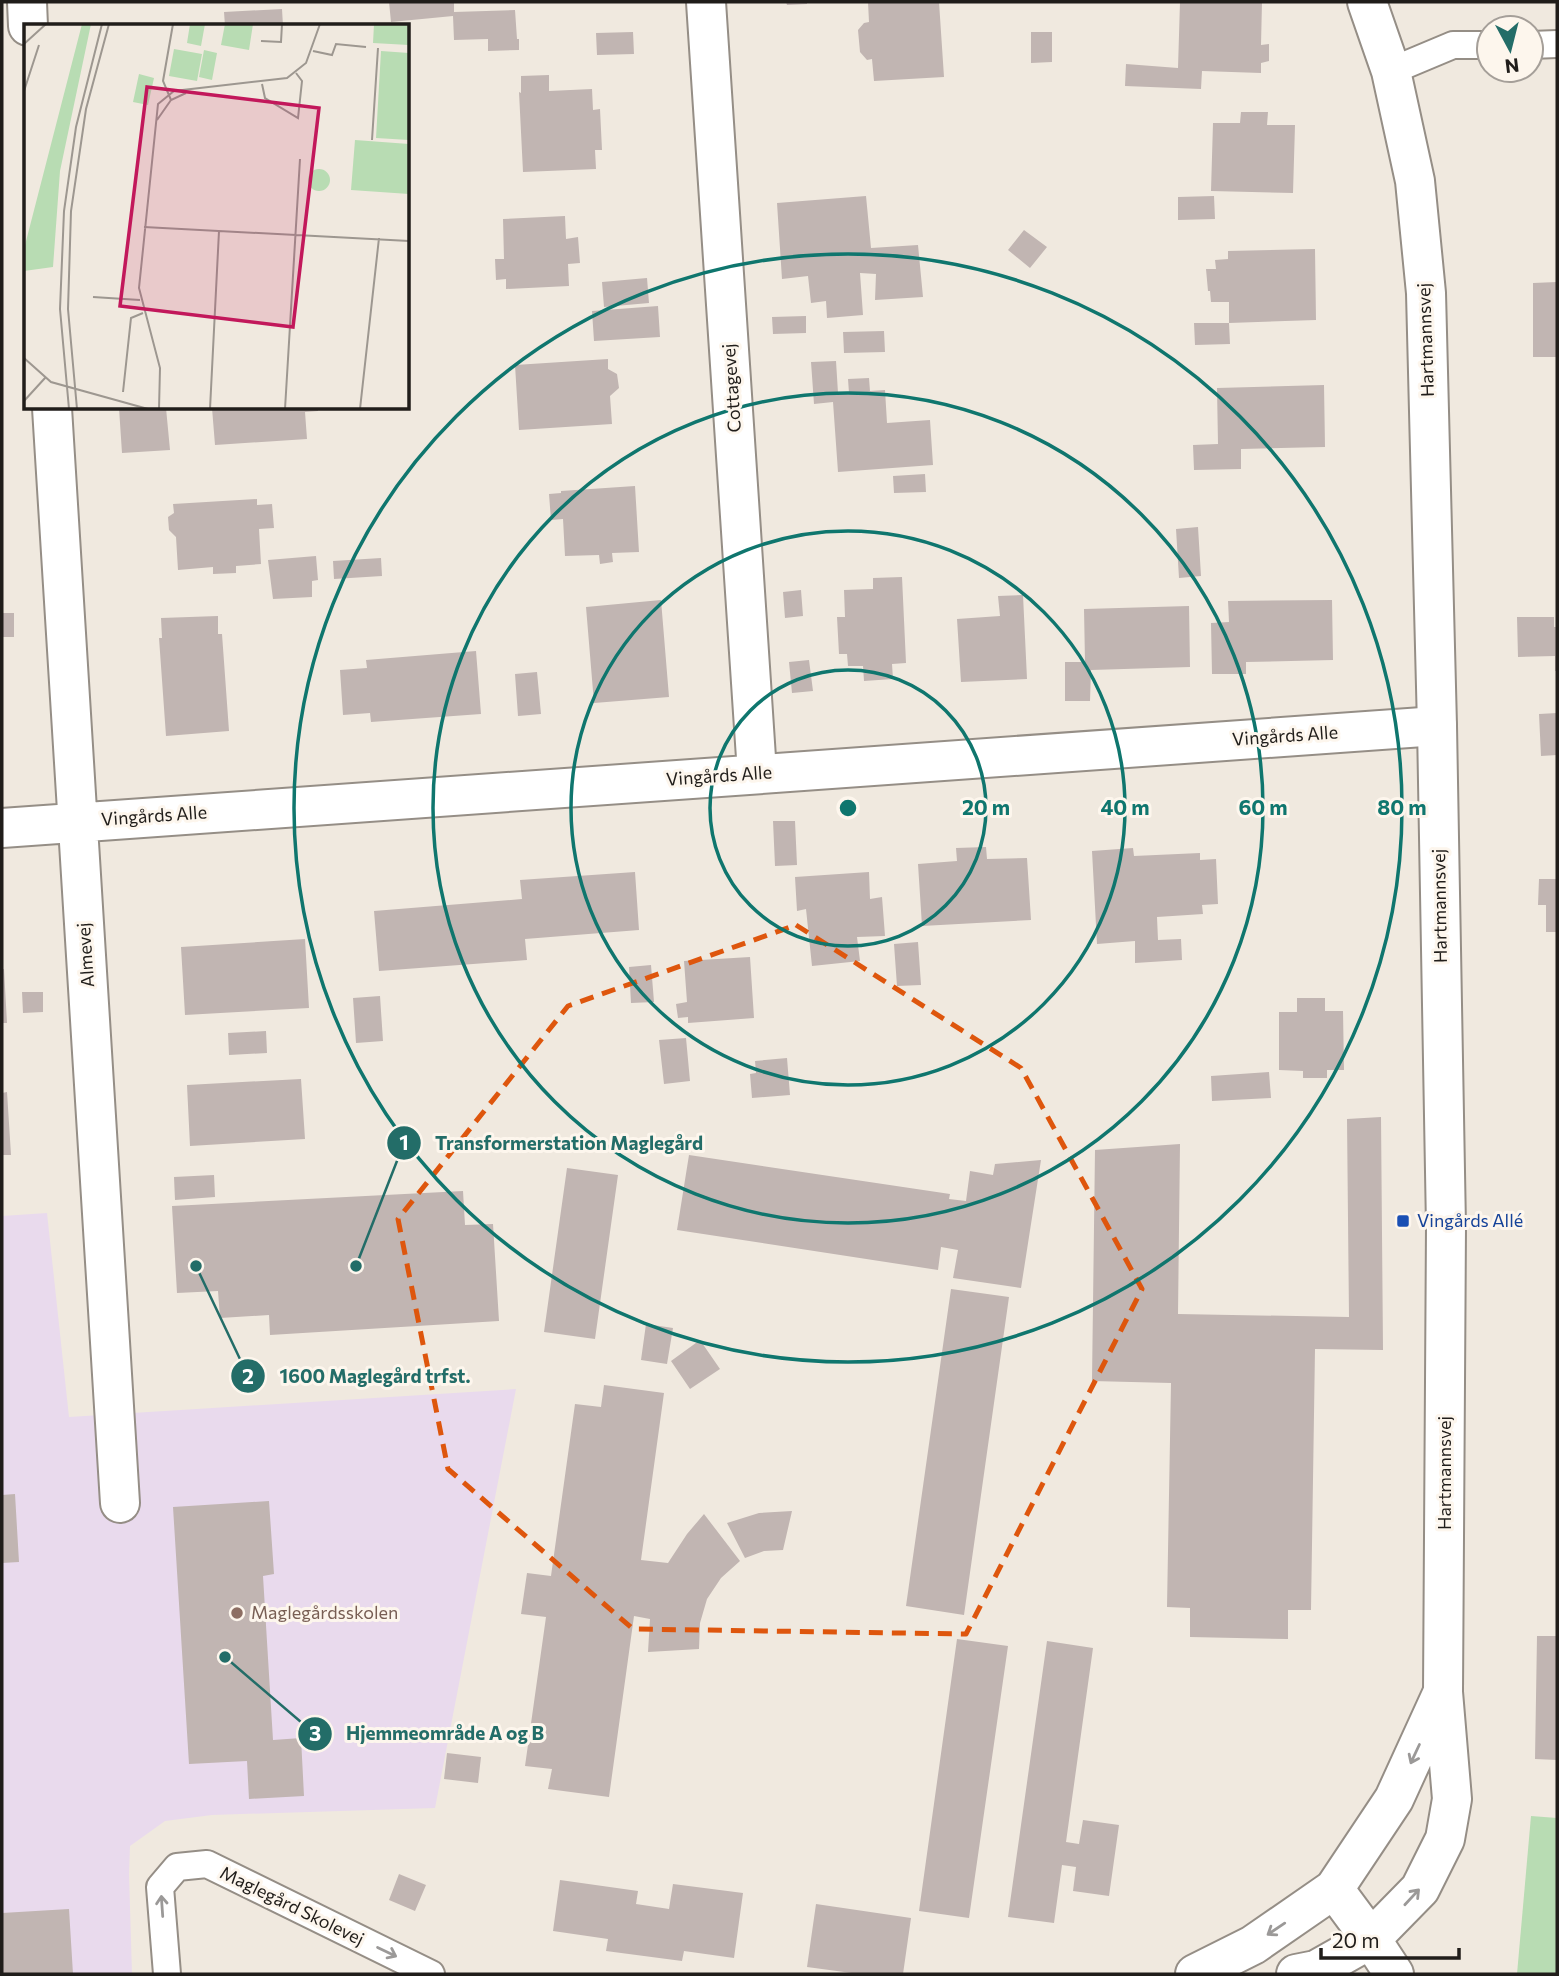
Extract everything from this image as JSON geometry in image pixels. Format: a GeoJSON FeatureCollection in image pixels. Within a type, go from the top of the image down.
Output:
{"type":"FeatureCollection","features":[{"type":"Feature","properties":{"kind":"street"},"geometry":{"type":"LineString","coordinates":[[27,2],[28,24]]}},
{"type":"Feature","properties":{"kind":"street","name":"Cottagevej"},"geometry":{"type":"LineString","coordinates":[[706,2],[757,773]]}},
{"type":"Feature","properties":{"kind":"street","name":"Hartmannsvej"},"geometry":{"type":"LineString","coordinates":[[1296,1974],[1316,1970],[1371,1939],[1420,1889],[1445,1839],[1452,1798],[1443,1692],[1446,1227],[1426,293],[1415,181],[1391,71],[1367,2]]}},
{"type":"Feature","properties":{"kind":"street","name":"Almevej"},"geometry":{"type":"LineString","coordinates":[[52,410],[120,1503]]}},
{"type":"Feature","properties":{"kind":"street","name":"Vingårds Alle"},"geometry":{"type":"LineString","coordinates":[[2,828],[1437,726]]}},
{"type":"Feature","properties":{"kind":"street","name":"Hartmannsvej"},"geometry":{"type":"LineString","coordinates":[[1195,1974],[1252,1945],[1334,1889],[1394,1799],[1443,1692]]}},
{"type":"Feature","properties":{"kind":"street"},"geometry":{"type":"LineString","coordinates":[[1334,1889],[1394,1974]]}},
{"type":"Feature","properties":{"kind":"lane"},"geometry":{"type":"LineString","coordinates":[[1391,71],[1453,45],[1475,45]]}},
{"type":"Feature","properties":{"kind":"lane","name":"Maglegård Skolevej"},"geometry":{"type":"LineString","coordinates":[[167,1974],[160,1887],[177,1867],[207,1864],[431,1974]]}},
{"type":"Feature","properties":{"kind":"highlighted area"},"geometry":{"type":"Polygon","coordinates":[[[796,925],[1021,1068],[1142,1289],[966,1634],[633,1629],[448,1469],[398,1219],[568,1006],[796,925]]]}},
{"type":"Feature","properties":{"kind":"shaded area","name":"Maglegårdsskolen"},"geometry":{"type":"Polygon","coordinates":[[[47,1213],[69,1417],[516,1389],[435,1808],[212,1815],[165,1821],[130,1846],[132,1974],[2,1974],[2,1216],[47,1213]]]}},
{"type":"Feature","properties":{"kind":"green space"},"geometry":{"type":"Polygon","coordinates":[[[1531,1816],[1557,1818],[1557,1974],[1517,1974],[1531,1816]]]}},
{"type":"Feature","properties":{"kind":"building"},"geometry":{"type":"Polygon","coordinates":[[[389,2],[454,2],[454,12],[515,10],[519,50],[488,51],[488,39],[454,40],[453,16],[391,22],[389,2]]]}},
{"type":"Feature","properties":{"kind":"building"},"geometry":{"type":"Polygon","coordinates":[[[786,2],[807,2],[807,4],[787,5],[786,2]]]}},
{"type":"Feature","properties":{"kind":"building"},"geometry":{"type":"Polygon","coordinates":[[[868,2],[939,2],[944,77],[874,81],[872,59],[867,60],[860,52],[858,30],[864,23],[869,22],[868,2]]]}},
{"type":"Feature","properties":{"kind":"building"},"geometry":{"type":"Polygon","coordinates":[[[1180,2],[1262,2],[1261,45],[1269,44],[1269,61],[1261,63],[1261,73],[1202,71],[1201,89],[1125,86],[1126,64],[1178,68],[1180,2]]]}},
{"type":"Feature","properties":{"kind":"building"},"geometry":{"type":"Polygon","coordinates":[[[282,9],[283,24],[225,24],[224,12],[282,9]]]}},
{"type":"Feature","properties":{"kind":"building"},"geometry":{"type":"Polygon","coordinates":[[[633,32],[634,54],[597,55],[596,33],[633,32]]]}},
{"type":"Feature","properties":{"kind":"building"},"geometry":{"type":"Polygon","coordinates":[[[1031,32],[1052,32],[1052,62],[1031,63],[1031,32]]]}},
{"type":"Feature","properties":{"kind":"building"},"geometry":{"type":"Polygon","coordinates":[[[549,75],[549,91],[592,89],[593,110],[600,109],[602,150],[595,150],[596,169],[523,172],[519,92],[521,93],[521,76],[549,75]]]}},
{"type":"Feature","properties":{"kind":"building"},"geometry":{"type":"Polygon","coordinates":[[[1241,112],[1268,112],[1267,125],[1295,125],[1293,193],[1211,191],[1213,123],[1240,123],[1241,112]]]}},
{"type":"Feature","properties":{"kind":"building"},"geometry":{"type":"Polygon","coordinates":[[[866,196],[871,248],[918,245],[923,297],[875,300],[876,274],[860,273],[863,315],[827,318],[826,301],[811,303],[808,276],[782,279],[777,203],[866,196]]]}},
{"type":"Feature","properties":{"kind":"building"},"geometry":{"type":"Polygon","coordinates":[[[1214,196],[1215,219],[1178,220],[1178,197],[1214,196]]]}},
{"type":"Feature","properties":{"kind":"building"},"geometry":{"type":"Polygon","coordinates":[[[565,216],[566,239],[578,237],[580,263],[568,264],[569,286],[506,289],[506,279],[496,280],[495,259],[504,259],[503,219],[565,216]]]}},
{"type":"Feature","properties":{"kind":"building"},"geometry":{"type":"Polygon","coordinates":[[[1024,230],[1047,247],[1030,268],[1008,250],[1024,230]]]}},
{"type":"Feature","properties":{"kind":"building"},"geometry":{"type":"Polygon","coordinates":[[[1315,249],[1316,320],[1229,323],[1229,302],[1211,302],[1208,291],[1206,269],[1216,269],[1215,260],[1228,259],[1228,251],[1315,249]]]}},
{"type":"Feature","properties":{"kind":"building"},"geometry":{"type":"Polygon","coordinates":[[[647,278],[649,303],[604,307],[602,282],[647,278]]]}},
{"type":"Feature","properties":{"kind":"building"},"geometry":{"type":"Polygon","coordinates":[[[1557,282],[1557,357],[1533,357],[1533,283],[1557,282]]]}},
{"type":"Feature","properties":{"kind":"building"},"geometry":{"type":"Polygon","coordinates":[[[658,306],[660,337],[594,341],[592,311],[658,306]]]}},
{"type":"Feature","properties":{"kind":"building"},"geometry":{"type":"Polygon","coordinates":[[[806,316],[806,333],[773,334],[772,317],[806,316]]]}},
{"type":"Feature","properties":{"kind":"building"},"geometry":{"type":"Polygon","coordinates":[[[1194,323],[1229,323],[1230,344],[1195,345],[1194,323]]]}},
{"type":"Feature","properties":{"kind":"building"},"geometry":{"type":"Polygon","coordinates":[[[884,331],[885,352],[844,353],[843,332],[884,331]]]}},
{"type":"Feature","properties":{"kind":"building"},"geometry":{"type":"Polygon","coordinates":[[[608,359],[608,369],[617,374],[619,388],[610,396],[612,424],[519,430],[515,365],[608,359]]]}},
{"type":"Feature","properties":{"kind":"building"},"geometry":{"type":"Polygon","coordinates":[[[836,361],[838,393],[849,393],[848,379],[869,378],[870,391],[885,390],[887,423],[930,420],[933,465],[838,472],[833,402],[814,404],[811,362],[836,361]]]}},
{"type":"Feature","properties":{"kind":"building"},"geometry":{"type":"Polygon","coordinates":[[[1324,385],[1325,447],[1241,449],[1241,469],[1194,470],[1193,445],[1218,444],[1217,388],[1324,385]]]}},
{"type":"Feature","properties":{"kind":"building"},"geometry":{"type":"Polygon","coordinates":[[[119,410],[166,410],[170,450],[122,453],[119,410]]]}},
{"type":"Feature","properties":{"kind":"building"},"geometry":{"type":"Polygon","coordinates":[[[212,410],[318,410],[305,412],[307,439],[215,445],[212,410]]]}},
{"type":"Feature","properties":{"kind":"building"},"geometry":{"type":"Polygon","coordinates":[[[925,474],[926,492],[894,493],[893,476],[925,474]]]}},
{"type":"Feature","properties":{"kind":"building"},"geometry":{"type":"Polygon","coordinates":[[[635,486],[639,552],[612,553],[613,562],[600,564],[599,555],[565,556],[563,519],[551,520],[549,494],[635,486]]]}},
{"type":"Feature","properties":{"kind":"building"},"geometry":{"type":"Polygon","coordinates":[[[257,499],[257,505],[272,504],[274,528],[259,529],[261,564],[236,566],[236,573],[213,574],[213,567],[178,570],[176,537],[169,530],[168,517],[174,513],[173,504],[257,499]]]}},
{"type":"Feature","properties":{"kind":"building"},"geometry":{"type":"Polygon","coordinates":[[[1198,527],[1201,576],[1179,578],[1176,529],[1198,527]]]}},
{"type":"Feature","properties":{"kind":"building"},"geometry":{"type":"Polygon","coordinates":[[[316,556],[318,580],[312,581],[312,597],[273,599],[268,560],[316,556]]]}},
{"type":"Feature","properties":{"kind":"building"},"geometry":{"type":"Polygon","coordinates":[[[381,558],[382,576],[334,579],[333,561],[381,558]]]}},
{"type":"Feature","properties":{"kind":"building"},"geometry":{"type":"Polygon","coordinates":[[[902,577],[906,663],[892,664],[893,679],[864,681],[863,666],[848,666],[847,654],[839,654],[837,617],[845,617],[844,590],[873,589],[873,578],[902,577]]]}},
{"type":"Feature","properties":{"kind":"building"},"geometry":{"type":"Polygon","coordinates":[[[801,590],[803,616],[785,618],[783,592],[801,590]]]}},
{"type":"Feature","properties":{"kind":"building"},"geometry":{"type":"Polygon","coordinates":[[[1023,595],[1027,679],[961,682],[957,619],[1000,616],[998,596],[1023,595]]]}},
{"type":"Feature","properties":{"kind":"building"},"geometry":{"type":"Polygon","coordinates":[[[661,600],[669,697],[594,703],[586,607],[661,600]]]}},
{"type":"Feature","properties":{"kind":"building"},"geometry":{"type":"Polygon","coordinates":[[[1332,600],[1333,660],[1246,662],[1246,674],[1212,674],[1211,623],[1229,622],[1228,601],[1332,600]]]}},
{"type":"Feature","properties":{"kind":"building"},"geometry":{"type":"Polygon","coordinates":[[[1189,606],[1190,667],[1091,670],[1090,701],[1065,701],[1065,662],[1085,662],[1084,609],[1189,606]]]}},
{"type":"Feature","properties":{"kind":"building"},"geometry":{"type":"Polygon","coordinates":[[[2,613],[14,613],[14,637],[2,637],[2,613]]]}},
{"type":"Feature","properties":{"kind":"building"},"geometry":{"type":"Polygon","coordinates":[[[218,616],[218,634],[222,634],[229,731],[166,736],[159,638],[162,638],[161,618],[218,616]]]}},
{"type":"Feature","properties":{"kind":"building"},"geometry":{"type":"Polygon","coordinates":[[[1517,617],[1554,617],[1554,627],[1557,627],[1557,671],[1555,656],[1518,657],[1517,617]]]}},
{"type":"Feature","properties":{"kind":"building"},"geometry":{"type":"Polygon","coordinates":[[[476,651],[481,714],[371,722],[370,713],[343,715],[340,670],[367,668],[366,660],[476,651]]]}},
{"type":"Feature","properties":{"kind":"building"},"geometry":{"type":"Polygon","coordinates":[[[809,660],[813,691],[792,693],[789,662],[809,660]]]}},
{"type":"Feature","properties":{"kind":"building"},"geometry":{"type":"Polygon","coordinates":[[[537,672],[541,714],[518,716],[515,674],[537,672]]]}},
{"type":"Feature","properties":{"kind":"building"},"geometry":{"type":"Polygon","coordinates":[[[1557,713],[1557,755],[1541,756],[1539,714],[1557,713]]]}},
{"type":"Feature","properties":{"kind":"building"},"geometry":{"type":"Polygon","coordinates":[[[773,821],[795,821],[797,865],[775,866],[773,821]]]}},
{"type":"Feature","properties":{"kind":"building"},"geometry":{"type":"Polygon","coordinates":[[[986,847],[987,859],[1027,858],[1031,920],[922,926],[918,864],[957,861],[956,848],[986,847]]]}},
{"type":"Feature","properties":{"kind":"building"},"geometry":{"type":"Polygon","coordinates":[[[1133,848],[1134,856],[1200,853],[1200,860],[1216,859],[1218,904],[1202,905],[1203,914],[1157,917],[1158,940],[1181,939],[1182,960],[1135,963],[1135,941],[1097,944],[1092,851],[1133,848]]]}},
{"type":"Feature","properties":{"kind":"building"},"geometry":{"type":"Polygon","coordinates":[[[635,872],[639,930],[525,939],[527,960],[379,971],[374,911],[522,899],[520,880],[635,872]]]}},
{"type":"Feature","properties":{"kind":"building"},"geometry":{"type":"Polygon","coordinates":[[[869,872],[870,899],[882,897],[885,936],[857,937],[860,961],[812,966],[806,909],[797,911],[795,877],[869,872]]]}},
{"type":"Feature","properties":{"kind":"building"},"geometry":{"type":"Polygon","coordinates":[[[1539,879],[1557,879],[1557,932],[1546,932],[1546,905],[1538,905],[1539,879]]]}},
{"type":"Feature","properties":{"kind":"building"},"geometry":{"type":"Polygon","coordinates":[[[305,939],[309,1008],[185,1015],[181,947],[305,939]]]}},
{"type":"Feature","properties":{"kind":"building"},"geometry":{"type":"Polygon","coordinates":[[[918,942],[921,985],[897,986],[894,944],[918,942]]]}},
{"type":"Feature","properties":{"kind":"building"},"geometry":{"type":"Polygon","coordinates":[[[750,957],[754,1018],[688,1023],[688,1017],[678,1018],[676,1004],[687,1002],[684,961],[750,957]]]}},
{"type":"Feature","properties":{"kind":"building"},"geometry":{"type":"Polygon","coordinates":[[[651,965],[654,1002],[631,1003],[629,967],[651,965]]]}},
{"type":"Feature","properties":{"kind":"building"},"geometry":{"type":"Polygon","coordinates":[[[4,969],[7,1023],[2,1023],[4,969]]]}},
{"type":"Feature","properties":{"kind":"building"},"geometry":{"type":"Polygon","coordinates":[[[22,992],[43,992],[43,1012],[23,1013],[22,992]]]}},
{"type":"Feature","properties":{"kind":"building"},"geometry":{"type":"Polygon","coordinates":[[[380,996],[383,1041],[356,1043],[353,998],[380,996]]]}},
{"type":"Feature","properties":{"kind":"building"},"geometry":{"type":"Polygon","coordinates":[[[1297,998],[1325,998],[1325,1011],[1343,1011],[1344,1070],[1327,1070],[1327,1078],[1303,1078],[1303,1071],[1279,1070],[1279,1012],[1297,1012],[1297,998]]]}},
{"type":"Feature","properties":{"kind":"building"},"geometry":{"type":"Polygon","coordinates":[[[266,1031],[267,1053],[229,1055],[228,1033],[266,1031]]]}},
{"type":"Feature","properties":{"kind":"building"},"geometry":{"type":"Polygon","coordinates":[[[686,1038],[690,1081],[664,1084],[659,1040],[686,1038]]]}},
{"type":"Feature","properties":{"kind":"building"},"geometry":{"type":"Polygon","coordinates":[[[787,1058],[790,1095],[752,1098],[750,1074],[756,1073],[755,1061],[787,1058]]]}},
{"type":"Feature","properties":{"kind":"building"},"geometry":{"type":"Polygon","coordinates":[[[1269,1072],[1271,1098],[1212,1101],[1211,1076],[1269,1072]]]}},
{"type":"Feature","properties":{"kind":"building"},"geometry":{"type":"Polygon","coordinates":[[[301,1079],[305,1139],[190,1146],[187,1085],[301,1079]]]}},
{"type":"Feature","properties":{"kind":"building"},"geometry":{"type":"Polygon","coordinates":[[[7,1092],[11,1155],[2,1155],[2,1093],[7,1092]]]}},
{"type":"Feature","properties":{"kind":"building"},"geometry":{"type":"Polygon","coordinates":[[[1381,1117],[1383,1350],[1315,1349],[1311,1610],[1288,1610],[1288,1639],[1190,1637],[1190,1608],[1167,1607],[1171,1383],[1092,1381],[1095,1150],[1180,1144],[1178,1314],[1349,1317],[1347,1119],[1381,1117]]]}},
{"type":"Feature","properties":{"kind":"building"},"geometry":{"type":"Polygon","coordinates":[[[689,1155],[950,1194],[949,1199],[966,1201],[970,1171],[993,1175],[995,1164],[1041,1160],[1021,1288],[953,1278],[958,1250],[941,1247],[938,1270],[677,1230],[689,1155]]]}},
{"type":"Feature","properties":{"kind":"building"},"geometry":{"type":"Polygon","coordinates":[[[567,1168],[618,1175],[595,1339],[544,1332],[567,1168]]]}},
{"type":"Feature","properties":{"kind":"building"},"geometry":{"type":"Polygon","coordinates":[[[214,1175],[215,1197],[175,1200],[174,1177],[214,1175]]]}},
{"type":"Feature","properties":{"kind":"building"},"geometry":{"type":"Polygon","coordinates":[[[463,1191],[465,1225],[493,1224],[499,1321],[270,1335],[269,1315],[220,1318],[218,1291],[177,1293],[172,1206],[463,1191]]]}},
{"type":"Feature","properties":{"kind":"building"},"geometry":{"type":"Polygon","coordinates":[[[951,1289],[1009,1297],[964,1615],[906,1606],[951,1289]]]}},
{"type":"Feature","properties":{"kind":"building"},"geometry":{"type":"Polygon","coordinates":[[[646,1324],[673,1328],[667,1364],[641,1360],[646,1324]]]}},
{"type":"Feature","properties":{"kind":"building"},"geometry":{"type":"Polygon","coordinates":[[[700,1340],[720,1369],[690,1389],[671,1361],[700,1340]]]}},
{"type":"Feature","properties":{"kind":"building"},"geometry":{"type":"Polygon","coordinates":[[[604,1385],[664,1393],[641,1560],[668,1563],[704,1514],[740,1561],[721,1578],[707,1599],[700,1623],[699,1649],[648,1652],[650,1619],[634,1616],[609,1797],[548,1789],[552,1769],[525,1766],[546,1617],[521,1614],[527,1573],[551,1576],[575,1404],[601,1407],[604,1385]]]}},
{"type":"Feature","properties":{"kind":"building"},"geometry":{"type":"Polygon","coordinates":[[[15,1494],[19,1562],[2,1563],[2,1495],[15,1494]]]}},
{"type":"Feature","properties":{"kind":"building"},"geometry":{"type":"Polygon","coordinates":[[[269,1501],[274,1574],[263,1576],[273,1740],[301,1738],[304,1796],[249,1799],[247,1761],[189,1764],[173,1507],[269,1501]]]}},
{"type":"Feature","properties":{"kind":"building"},"geometry":{"type":"Polygon","coordinates":[[[792,1511],[783,1550],[764,1551],[745,1558],[727,1523],[759,1513],[792,1511]]]}},
{"type":"Feature","properties":{"kind":"building"},"geometry":{"type":"Polygon","coordinates":[[[1537,1636],[1557,1636],[1557,1760],[1535,1759],[1537,1636]]]}},
{"type":"Feature","properties":{"kind":"building"},"geometry":{"type":"Polygon","coordinates":[[[957,1639],[1008,1646],[969,1918],[919,1911],[957,1639]]]}},
{"type":"Feature","properties":{"kind":"building"},"geometry":{"type":"Polygon","coordinates":[[[1047,1641],[1093,1648],[1066,1842],[1079,1844],[1083,1820],[1119,1825],[1109,1896],[1073,1891],[1076,1867],[1062,1865],[1054,1923],[1008,1917],[1047,1641]]]}},
{"type":"Feature","properties":{"kind":"building"},"geometry":{"type":"Polygon","coordinates":[[[447,1753],[481,1757],[478,1783],[444,1779],[447,1753]]]}},
{"type":"Feature","properties":{"kind":"building"},"geometry":{"type":"Polygon","coordinates":[[[399,1874],[426,1885],[415,1911],[389,1900],[399,1874]]]}},
{"type":"Feature","properties":{"kind":"building"},"geometry":{"type":"Polygon","coordinates":[[[560,1880],[638,1891],[636,1904],[669,1909],[673,1884],[743,1893],[734,1958],[684,1951],[682,1961],[606,1951],[608,1939],[553,1931],[560,1880]]]}},
{"type":"Feature","properties":{"kind":"building"},"geometry":{"type":"Polygon","coordinates":[[[816,1904],[911,1918],[903,1974],[859,1974],[807,1967],[816,1904]]]}},
{"type":"Feature","properties":{"kind":"building"},"geometry":{"type":"Polygon","coordinates":[[[69,1909],[73,1974],[2,1974],[2,1913],[69,1909]]]}},
{"type":"Feature","properties":{"kind":"place","name":"Vingårds Allé"},"geometry":{"type":"Point","coordinates":[1403,1221]}},
{"type":"Feature","properties":{"kind":"place","name":"1600 Maglegård trfst."},"geometry":{"type":"Point","coordinates":[196,1266]}},
{"type":"Feature","properties":{"kind":"place","name":"Transformerstation Maglegård"},"geometry":{"type":"Point","coordinates":[356,1266]}},
{"type":"Feature","properties":{"kind":"place","name":"Maglegårdsskolen"},"geometry":{"type":"Point","coordinates":[237,1613]}},
{"type":"Feature","properties":{"kind":"place","name":"Hjemmeområde A og B"},"geometry":{"type":"Point","coordinates":[225,1657]}}]}
